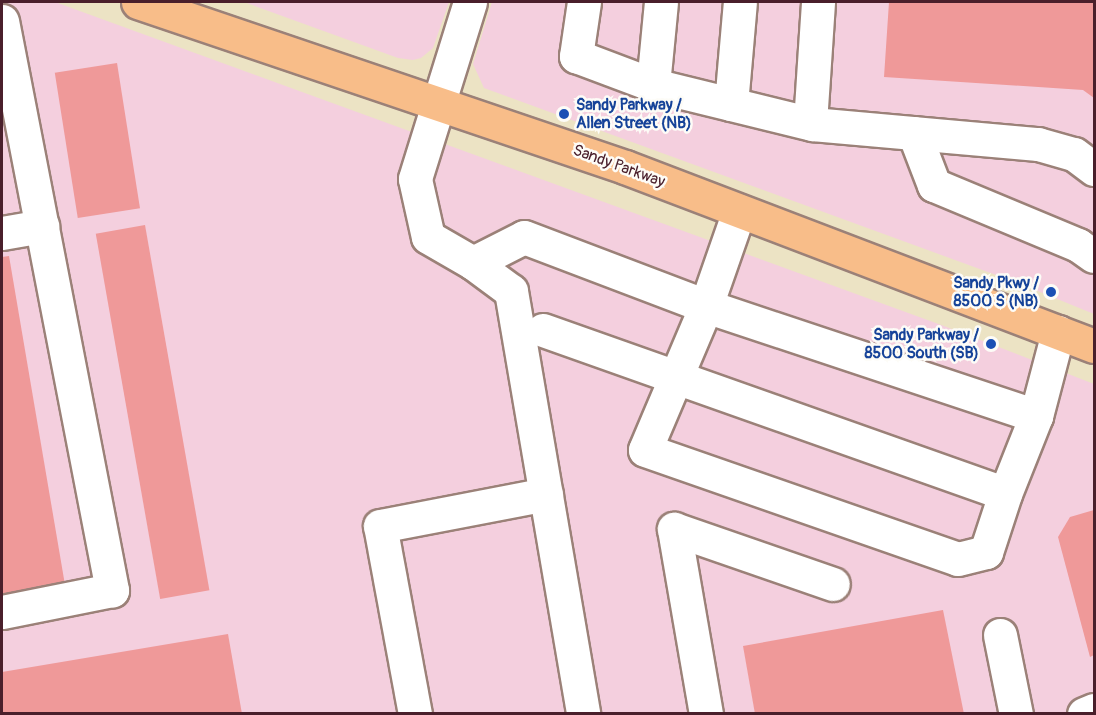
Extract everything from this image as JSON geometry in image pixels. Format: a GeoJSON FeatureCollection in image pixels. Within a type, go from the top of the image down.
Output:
{"type":"FeatureCollection","features":[{"type":"Feature","properties":{"kind":"main road","name":"Sandy Parkway"},"geometry":{"type":"LineString","coordinates":[[138,2],[625,167],[1095,346]]}},
{"type":"Feature","properties":{"kind":"street"},"geometry":{"type":"LineString","coordinates":[[470,2],[415,179],[428,237],[473,263],[511,291],[583,714]]}},
{"type":"Feature","properties":{"kind":"street"},"geometry":{"type":"LineString","coordinates":[[584,2],[576,56],[653,85],[810,123],[1038,144],[1074,154],[1095,169]]}},
{"type":"Feature","properties":{"kind":"street"},"geometry":{"type":"LineString","coordinates":[[653,85],[661,2]]}},
{"type":"Feature","properties":{"kind":"street"},"geometry":{"type":"LineString","coordinates":[[731,104],[740,2]]}},
{"type":"Feature","properties":{"kind":"street"},"geometry":{"type":"LineString","coordinates":[[810,123],[818,2]]}},
{"type":"Feature","properties":{"kind":"street"},"geometry":{"type":"LineString","coordinates":[[2,21],[112,590],[2,612]]}},
{"type":"Feature","properties":{"kind":"street"},"geometry":{"type":"LineString","coordinates":[[914,133],[934,186],[1078,245],[1095,256]]}},
{"type":"Feature","properties":{"kind":"street"},"geometry":{"type":"LineString","coordinates":[[739,211],[706,306],[645,450],[958,559],[986,552],[1035,416],[1058,332]]}},
{"type":"Feature","properties":{"kind":"street"},"geometry":{"type":"LineString","coordinates":[[2,233],[42,226]]}},
{"type":"Feature","properties":{"kind":"street"},"geometry":{"type":"LineString","coordinates":[[473,263],[524,237],[706,306],[1035,416]]}},
{"type":"Feature","properties":{"kind":"street"},"geometry":{"type":"LineString","coordinates":[[543,330],[1005,494]]}},
{"type":"Feature","properties":{"kind":"street"},"geometry":{"type":"LineString","coordinates":[[415,714],[380,526],[546,494]]}},
{"type":"Feature","properties":{"kind":"street"},"geometry":{"type":"LineString","coordinates":[[705,714],[674,529],[833,584]]}},
{"type":"Feature","properties":{"kind":"street"},"geometry":{"type":"LineString","coordinates":[[1000,635],[1016,714]]}},
{"type":"Feature","properties":{"kind":"street"},"geometry":{"type":"LineString","coordinates":[[1084,714],[1095,710]]}},
{"type":"Feature","properties":{"kind":"shaded area"},"geometry":{"type":"Polygon","coordinates":[[[2,2],[55,2],[944,326],[1094,384],[1094,713],[2,713],[2,2]]]}},
{"type":"Feature","properties":{"kind":"shaded area"},"geometry":{"type":"Polygon","coordinates":[[[244,2],[449,2],[433,48],[421,58],[413,60],[398,58],[244,2]]]}},
{"type":"Feature","properties":{"kind":"shaded area"},"geometry":{"type":"Polygon","coordinates":[[[492,2],[1094,2],[1094,314],[1018,283],[484,88],[473,64],[492,2]]]}},
{"type":"Feature","properties":{"kind":"building"},"geometry":{"type":"Polygon","coordinates":[[[889,2],[1094,2],[1094,98],[1083,90],[884,77],[889,2]]]}},
{"type":"Feature","properties":{"kind":"building"},"geometry":{"type":"Polygon","coordinates":[[[117,63],[140,208],[78,218],[55,73],[117,63]]]}},
{"type":"Feature","properties":{"kind":"building"},"geometry":{"type":"Polygon","coordinates":[[[145,225],[209,590],[160,599],[96,234],[145,225]]]}},
{"type":"Feature","properties":{"kind":"building"},"geometry":{"type":"Polygon","coordinates":[[[9,256],[65,585],[2,596],[2,257],[9,256]]]}},
{"type":"Feature","properties":{"kind":"building"},"geometry":{"type":"Polygon","coordinates":[[[1094,510],[1094,655],[1090,657],[1058,537],[1070,517],[1094,510]]]}},
{"type":"Feature","properties":{"kind":"building"},"geometry":{"type":"Polygon","coordinates":[[[943,610],[964,714],[755,714],[743,646],[943,610]]]}},
{"type":"Feature","properties":{"kind":"building"},"geometry":{"type":"Polygon","coordinates":[[[228,634],[242,714],[2,714],[2,672],[228,634]]]}},
{"type":"Feature","properties":{"kind":"place","name":"Sandy Parkway / Allen Street (NB)"},"geometry":{"type":"Point","coordinates":[564,114]}},
{"type":"Feature","properties":{"kind":"place","name":"Sandy Pkwy / 8500 S (NB)"},"geometry":{"type":"Point","coordinates":[1051,292]}},
{"type":"Feature","properties":{"kind":"place","name":"Sandy Parkway / 8500 South (SB)"},"geometry":{"type":"Point","coordinates":[991,344]}}]}
